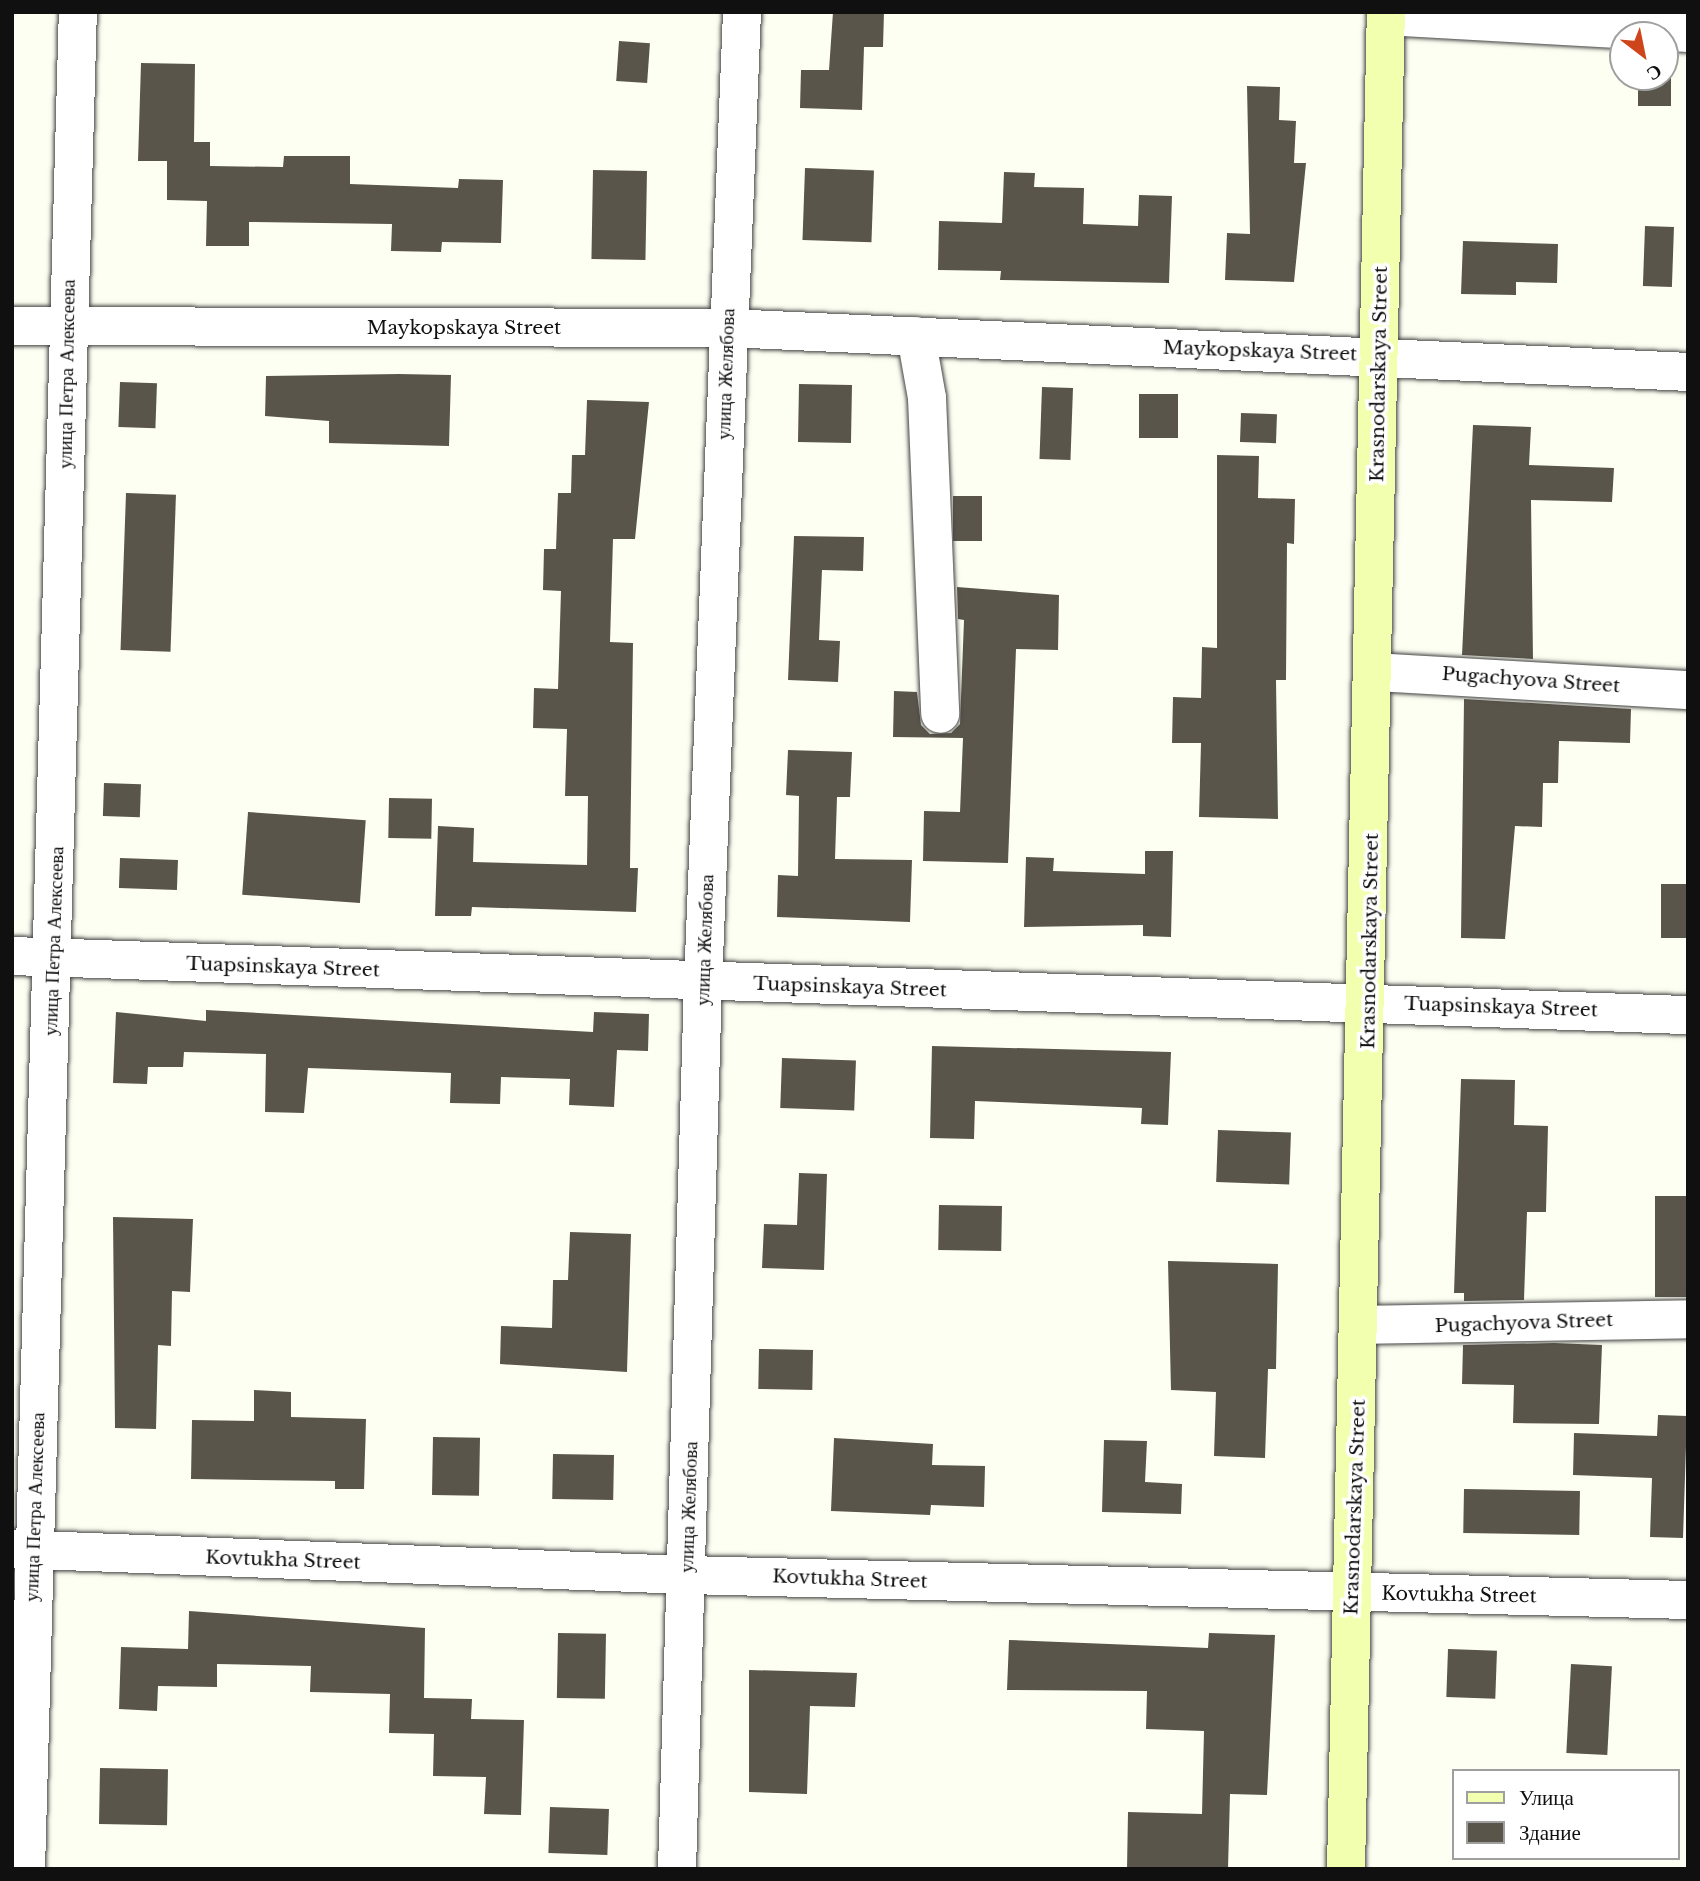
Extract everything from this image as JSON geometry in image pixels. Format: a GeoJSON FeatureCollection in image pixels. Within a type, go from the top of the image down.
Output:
{"type":"FeatureCollection","features":[{"type":"Feature","properties":{"kind":"main road","name":"Krasnodarskaya Street"},"geometry":{"type":"LineString","coordinates":[[1346,1869],[1369,1002],[1386,14]]}},
{"type":"Feature","properties":{"kind":"street","name":"улица Петра Алексеева"},"geometry":{"type":"LineString","coordinates":[[26,1869],[23,1550],[54,958],[78,12]]}},
{"type":"Feature","properties":{"kind":"street","name":"улица Желябова"},"geometry":{"type":"LineString","coordinates":[[677,1869],[703,983],[742,12]]}},
{"type":"Feature","properties":{"kind":"street"},"geometry":{"type":"LineString","coordinates":[[1386,14],[1688,33]]}},
{"type":"Feature","properties":{"kind":"street","name":"Maykopskaya Street"},"geometry":{"type":"LineString","coordinates":[[12,326],[728,328],[1688,372]]}},
{"type":"Feature","properties":{"kind":"street"},"geometry":{"type":"LineString","coordinates":[[916,336],[927,398],[940,714]]}},
{"type":"Feature","properties":{"kind":"street","name":"Pugachyova Street"},"geometry":{"type":"LineString","coordinates":[[1374,672],[1688,691]]}},
{"type":"Feature","properties":{"kind":"street","name":"Tuapsinskaya Street"},"geometry":{"type":"LineString","coordinates":[[12,956],[703,983],[1369,1002],[1688,1015]]}},
{"type":"Feature","properties":{"kind":"street","name":"Pugachyova Street"},"geometry":{"type":"LineString","coordinates":[[1360,1325],[1688,1320]]}},
{"type":"Feature","properties":{"kind":"street","name":"Kovtukha Street"},"geometry":{"type":"LineString","coordinates":[[23,1550],[687,1575],[1688,1600]]}},
{"type":"Feature","properties":{"kind":"building"},"geometry":{"type":"Polygon","coordinates":[[[833,12],[884,12],[883,47],[864,47],[862,110],[800,108],[801,70],[829,70],[833,12]]]}},
{"type":"Feature","properties":{"kind":"building"},"geometry":{"type":"Polygon","coordinates":[[[619,41],[650,43],[647,83],[616,81],[619,41]]]}},
{"type":"Feature","properties":{"kind":"building"},"geometry":{"type":"Polygon","coordinates":[[[141,63],[195,64],[194,142],[210,142],[210,166],[283,167],[284,156],[350,156],[350,184],[458,188],[459,179],[503,180],[501,243],[442,242],[441,252],[391,251],[392,224],[249,222],[249,246],[206,246],[207,201],[167,200],[167,161],[138,161],[141,63]]]}},
{"type":"Feature","properties":{"kind":"building"},"geometry":{"type":"Polygon","coordinates":[[[1247,86],[1280,87],[1279,120],[1296,121],[1294,163],[1306,163],[1294,282],[1225,280],[1227,233],[1250,234],[1247,86]]]}},
{"type":"Feature","properties":{"kind":"building"},"geometry":{"type":"Polygon","coordinates":[[[1638,91],[1671,91],[1671,106],[1638,106],[1638,91]]]}},
{"type":"Feature","properties":{"kind":"building"},"geometry":{"type":"Polygon","coordinates":[[[805,168],[874,170],[871,242],[802,240],[805,168]]]}},
{"type":"Feature","properties":{"kind":"building"},"geometry":{"type":"Polygon","coordinates":[[[593,170],[647,171],[645,260],[591,259],[593,170]]]}},
{"type":"Feature","properties":{"kind":"building"},"geometry":{"type":"Polygon","coordinates":[[[1004,172],[1035,173],[1034,187],[1084,188],[1083,224],[1138,226],[1139,195],[1172,196],[1169,283],[1000,280],[1001,271],[938,270],[939,221],[1002,223],[1004,172]]]}},
{"type":"Feature","properties":{"kind":"building"},"geometry":{"type":"Polygon","coordinates":[[[1645,226],[1674,227],[1672,287],[1643,286],[1645,226]]]}},
{"type":"Feature","properties":{"kind":"building"},"geometry":{"type":"Polygon","coordinates":[[[1463,241],[1558,244],[1557,283],[1516,282],[1516,295],[1461,294],[1463,241]]]}},
{"type":"Feature","properties":{"kind":"building"},"geometry":{"type":"Polygon","coordinates":[[[451,375],[449,446],[329,443],[329,421],[265,416],[266,376],[451,375]]]}},
{"type":"Feature","properties":{"kind":"building"},"geometry":{"type":"Polygon","coordinates":[[[120,382],[157,383],[155,428],[118,427],[120,382]]]}},
{"type":"Feature","properties":{"kind":"building"},"geometry":{"type":"Polygon","coordinates":[[[799,384],[852,385],[851,443],[798,442],[799,384]]]}},
{"type":"Feature","properties":{"kind":"building"},"geometry":{"type":"Polygon","coordinates":[[[1042,387],[1073,388],[1070,460],[1039,459],[1042,387]]]}},
{"type":"Feature","properties":{"kind":"building"},"geometry":{"type":"Polygon","coordinates":[[[1139,394],[1178,394],[1178,438],[1139,438],[1139,394]]]}},
{"type":"Feature","properties":{"kind":"building"},"geometry":{"type":"Polygon","coordinates":[[[587,400],[649,402],[635,539],[613,539],[610,642],[633,643],[630,868],[638,868],[636,912],[472,907],[471,916],[435,916],[438,826],[474,828],[473,862],[587,865],[588,796],[565,796],[567,729],[533,728],[534,688],[558,689],[561,591],[543,590],[544,549],[556,549],[558,493],[571,493],[572,455],[585,455],[587,400]]]}},
{"type":"Feature","properties":{"kind":"building"},"geometry":{"type":"Polygon","coordinates":[[[1241,413],[1277,414],[1276,443],[1240,442],[1241,413]]]}},
{"type":"Feature","properties":{"kind":"building"},"geometry":{"type":"Polygon","coordinates":[[[1473,425],[1531,427],[1529,465],[1614,468],[1612,502],[1531,500],[1533,659],[1462,655],[1473,425]]]}},
{"type":"Feature","properties":{"kind":"building"},"geometry":{"type":"Polygon","coordinates":[[[1217,455],[1259,456],[1258,498],[1295,499],[1294,544],[1287,543],[1286,680],[1276,680],[1278,819],[1199,817],[1201,743],[1172,743],[1173,697],[1201,698],[1202,647],[1217,648],[1217,455]]]}},
{"type":"Feature","properties":{"kind":"building"},"geometry":{"type":"Polygon","coordinates":[[[126,493],[176,495],[170,652],[121,650],[126,493]]]}},
{"type":"Feature","properties":{"kind":"building"},"geometry":{"type":"Polygon","coordinates":[[[953,496],[982,496],[982,541],[953,541],[953,496]]]}},
{"type":"Feature","properties":{"kind":"building"},"geometry":{"type":"Polygon","coordinates":[[[794,536],[864,537],[863,571],[822,570],[819,640],[840,641],[838,682],[788,680],[794,536]]]}},
{"type":"Feature","properties":{"kind":"building"},"geometry":{"type":"Polygon","coordinates":[[[957,587],[1059,595],[1058,650],[1016,649],[1008,863],[923,861],[924,811],[960,812],[963,738],[893,737],[894,691],[917,692],[921,725],[930,734],[951,733],[960,724],[964,620],[958,619],[957,587]]]}},
{"type":"Feature","properties":{"kind":"building"},"geometry":{"type":"Polygon","coordinates":[[[1464,699],[1631,709],[1630,743],[1559,741],[1558,783],[1543,783],[1542,827],[1515,826],[1505,939],[1461,938],[1464,699]]]}},
{"type":"Feature","properties":{"kind":"building"},"geometry":{"type":"Polygon","coordinates":[[[788,750],[852,752],[850,797],[837,797],[835,859],[912,860],[910,922],[777,917],[778,875],[798,876],[799,796],[786,795],[788,750]]]}},
{"type":"Feature","properties":{"kind":"building"},"geometry":{"type":"Polygon","coordinates":[[[104,783],[141,784],[140,817],[103,816],[104,783]]]}},
{"type":"Feature","properties":{"kind":"building"},"geometry":{"type":"Polygon","coordinates":[[[389,798],[432,799],[431,839],[388,838],[389,798]]]}},
{"type":"Feature","properties":{"kind":"building"},"geometry":{"type":"Polygon","coordinates":[[[248,812],[366,820],[360,903],[242,895],[248,812]]]}},
{"type":"Feature","properties":{"kind":"building"},"geometry":{"type":"Polygon","coordinates":[[[1145,851],[1173,851],[1171,937],[1143,936],[1143,925],[1024,927],[1026,857],[1054,858],[1053,871],[1145,874],[1145,851]]]}},
{"type":"Feature","properties":{"kind":"building"},"geometry":{"type":"Polygon","coordinates":[[[120,858],[178,860],[177,890],[119,888],[120,858]]]}},
{"type":"Feature","properties":{"kind":"building"},"geometry":{"type":"Polygon","coordinates":[[[1661,884],[1688,884],[1688,938],[1661,938],[1661,884]]]}},
{"type":"Feature","properties":{"kind":"building"},"geometry":{"type":"Polygon","coordinates":[[[206,1010],[593,1032],[594,1012],[649,1014],[648,1051],[617,1050],[614,1107],[569,1105],[570,1079],[501,1077],[500,1104],[450,1103],[451,1073],[308,1068],[304,1113],[265,1112],[266,1054],[184,1052],[183,1067],[148,1067],[147,1084],[113,1083],[116,1012],[206,1021],[206,1010]]]}},
{"type":"Feature","properties":{"kind":"building"},"geometry":{"type":"Polygon","coordinates":[[[932,1046],[1171,1052],[1168,1125],[1141,1124],[1142,1108],[975,1101],[974,1139],[930,1138],[932,1046]]]}},
{"type":"Feature","properties":{"kind":"building"},"geometry":{"type":"Polygon","coordinates":[[[782,1058],[856,1061],[854,1111],[780,1108],[782,1058]]]}},
{"type":"Feature","properties":{"kind":"building"},"geometry":{"type":"Polygon","coordinates":[[[1461,1079],[1515,1080],[1514,1125],[1548,1126],[1546,1212],[1527,1212],[1524,1300],[1464,1301],[1464,1293],[1454,1293],[1461,1079]]]}},
{"type":"Feature","properties":{"kind":"building"},"geometry":{"type":"Polygon","coordinates":[[[1218,1130],[1291,1133],[1289,1185],[1216,1182],[1218,1130]]]}},
{"type":"Feature","properties":{"kind":"building"},"geometry":{"type":"Polygon","coordinates":[[[799,1173],[827,1174],[824,1270],[762,1268],[764,1224],[797,1225],[799,1173]]]}},
{"type":"Feature","properties":{"kind":"building"},"geometry":{"type":"Polygon","coordinates":[[[1655,1196],[1688,1196],[1688,1297],[1655,1297],[1655,1196]]]}},
{"type":"Feature","properties":{"kind":"building"},"geometry":{"type":"Polygon","coordinates":[[[939,1205],[1002,1206],[1001,1251],[938,1250],[939,1205]]]}},
{"type":"Feature","properties":{"kind":"building"},"geometry":{"type":"Polygon","coordinates":[[[113,1217],[193,1219],[190,1292],[172,1291],[171,1346],[158,1345],[156,1429],[115,1428],[113,1217]]]}},
{"type":"Feature","properties":{"kind":"building"},"geometry":{"type":"Polygon","coordinates":[[[570,1232],[631,1234],[627,1372],[500,1364],[501,1326],[552,1328],[553,1280],[568,1280],[570,1232]]]}},
{"type":"Feature","properties":{"kind":"building"},"geometry":{"type":"Polygon","coordinates":[[[1168,1261],[1278,1264],[1276,1369],[1268,1369],[1265,1458],[1214,1456],[1216,1392],[1171,1390],[1168,1261]]]}},
{"type":"Feature","properties":{"kind":"building"},"geometry":{"type":"Polygon","coordinates":[[[1463,1345],[1602,1345],[1599,1424],[1513,1423],[1514,1385],[1462,1384],[1463,1345]]]}},
{"type":"Feature","properties":{"kind":"building"},"geometry":{"type":"Polygon","coordinates":[[[759,1349],[813,1350],[812,1390],[758,1389],[759,1349]]]}},
{"type":"Feature","properties":{"kind":"building"},"geometry":{"type":"Polygon","coordinates":[[[254,1390],[291,1392],[291,1417],[366,1419],[364,1489],[335,1489],[335,1481],[191,1479],[192,1420],[254,1421],[254,1390]]]}},
{"type":"Feature","properties":{"kind":"building"},"geometry":{"type":"Polygon","coordinates":[[[1658,1415],[1687,1416],[1683,1538],[1650,1537],[1652,1478],[1573,1475],[1574,1433],[1657,1436],[1658,1415]]]}},
{"type":"Feature","properties":{"kind":"building"},"geometry":{"type":"Polygon","coordinates":[[[433,1437],[480,1438],[479,1496],[432,1495],[433,1437]]]}},
{"type":"Feature","properties":{"kind":"building"},"geometry":{"type":"Polygon","coordinates":[[[834,1438],[933,1444],[932,1465],[985,1466],[984,1507],[931,1505],[930,1515],[831,1511],[834,1438]]]}},
{"type":"Feature","properties":{"kind":"building"},"geometry":{"type":"Polygon","coordinates":[[[1104,1440],[1147,1441],[1145,1482],[1182,1484],[1181,1514],[1102,1512],[1104,1440]]]}},
{"type":"Feature","properties":{"kind":"building"},"geometry":{"type":"Polygon","coordinates":[[[553,1454],[614,1455],[613,1500],[552,1499],[553,1454]]]}},
{"type":"Feature","properties":{"kind":"building"},"geometry":{"type":"Polygon","coordinates":[[[1464,1489],[1580,1491],[1579,1535],[1463,1533],[1464,1489]]]}},
{"type":"Feature","properties":{"kind":"building"},"geometry":{"type":"Polygon","coordinates":[[[189,1611],[425,1628],[424,1698],[472,1699],[471,1719],[524,1720],[521,1815],[484,1814],[486,1777],[433,1776],[434,1734],[389,1733],[390,1694],[310,1692],[311,1666],[217,1664],[217,1687],[158,1686],[157,1711],[119,1709],[121,1647],[188,1649],[189,1611]]]}},
{"type":"Feature","properties":{"kind":"building"},"geometry":{"type":"Polygon","coordinates":[[[558,1633],[606,1634],[605,1699],[557,1698],[558,1633]]]}},
{"type":"Feature","properties":{"kind":"building"},"geometry":{"type":"Polygon","coordinates":[[[1209,1633],[1275,1635],[1267,1795],[1230,1794],[1228,1869],[1127,1869],[1128,1812],[1202,1814],[1204,1731],[1146,1729],[1147,1691],[1007,1690],[1009,1640],[1208,1648],[1209,1633]]]}},
{"type":"Feature","properties":{"kind":"building"},"geometry":{"type":"Polygon","coordinates":[[[1448,1649],[1497,1651],[1495,1699],[1446,1697],[1448,1649]]]}},
{"type":"Feature","properties":{"kind":"building"},"geometry":{"type":"Polygon","coordinates":[[[1571,1664],[1612,1666],[1607,1755],[1566,1753],[1571,1664]]]}},
{"type":"Feature","properties":{"kind":"building"},"geometry":{"type":"Polygon","coordinates":[[[749,1670],[857,1673],[855,1707],[810,1706],[807,1794],[749,1792],[749,1670]]]}},
{"type":"Feature","properties":{"kind":"building"},"geometry":{"type":"Polygon","coordinates":[[[100,1768],[168,1769],[167,1825],[99,1824],[100,1768]]]}},
{"type":"Feature","properties":{"kind":"building"},"geometry":{"type":"Polygon","coordinates":[[[550,1807],[609,1809],[607,1855],[548,1853],[550,1807]]]}}]}
